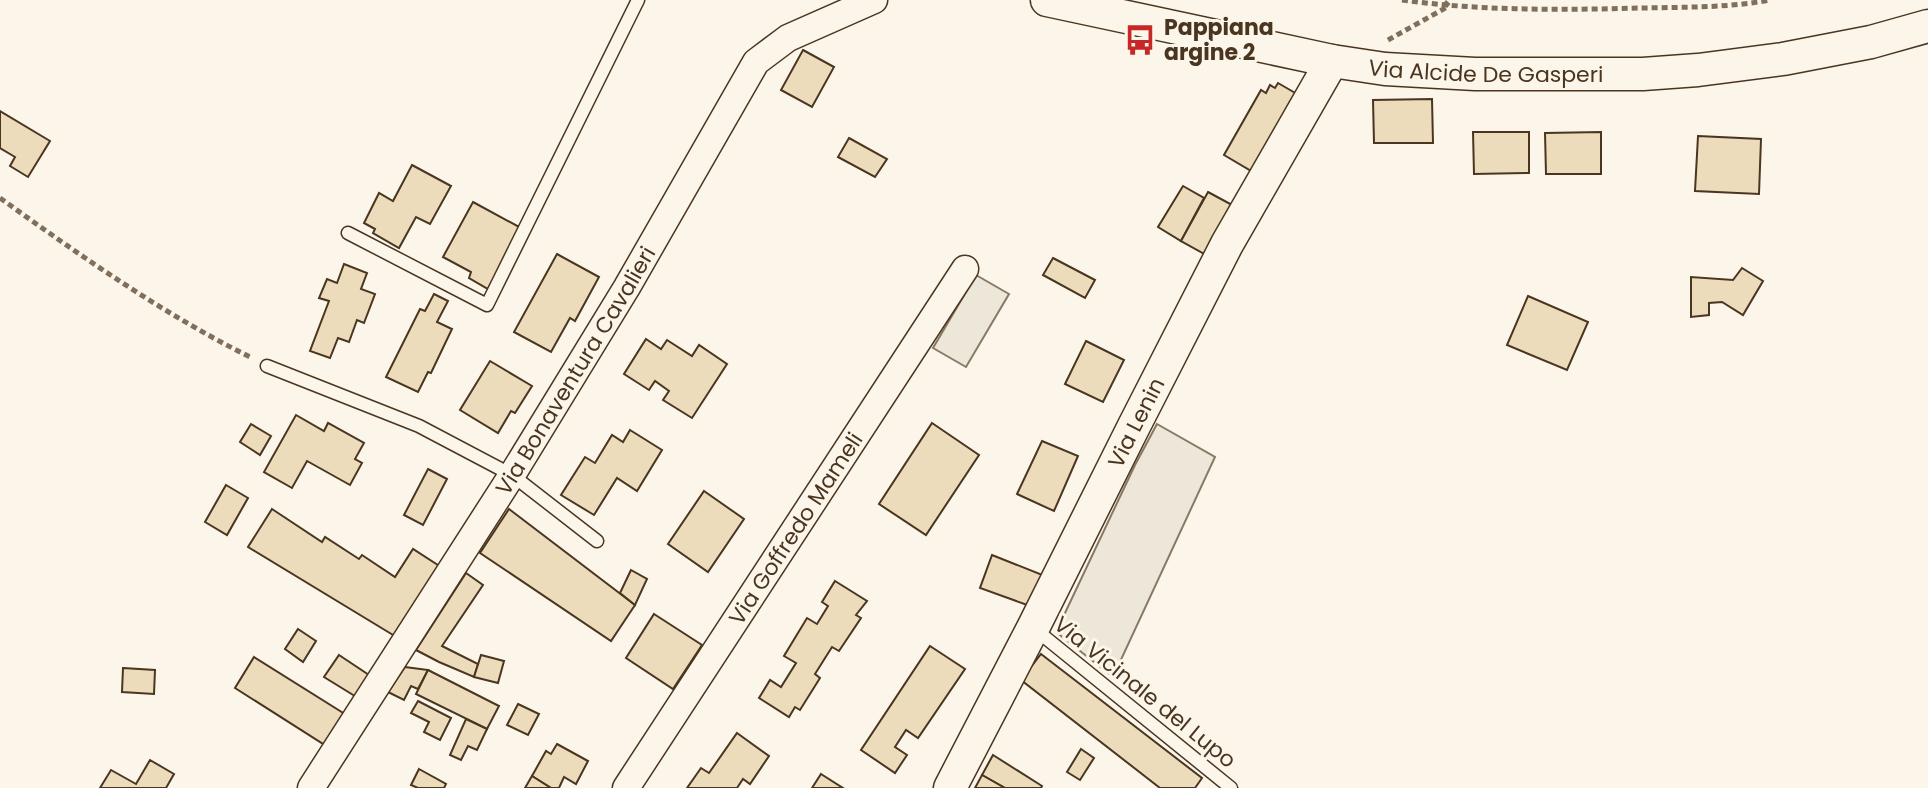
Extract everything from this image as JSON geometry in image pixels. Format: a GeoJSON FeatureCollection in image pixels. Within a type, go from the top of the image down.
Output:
{"type":"FeatureCollection","features":[{"type":"Feature","properties":{"kind":"street","name":"Via Bonaventura Cavalieri"},"geometry":{"type":"LineString","coordinates":[[311,788],[512,475],[627,287],[756,62],[788,38],[874,0]]}},
{"type":"Feature","properties":{"kind":"street","name":"Via Alcide De Gasperi"},"geometry":{"type":"LineString","coordinates":[[1047,0],[1338,62],[1385,69],[1475,74],[1643,74],[1698,70],[1812,54],[1928,26]]}},
{"type":"Feature","properties":{"kind":"street","name":"Via Lenin"},"geometry":{"type":"LineString","coordinates":[[950,788],[1227,244],[1338,62]]}},
{"type":"Feature","properties":{"kind":"street","name":"Via Goffredo Mameli"},"geometry":{"type":"LineString","coordinates":[[626,788],[965,269]]}},
{"type":"Feature","properties":{"kind":"lane"},"geometry":{"type":"LineString","coordinates":[[348,233],[487,305],[638,0]]}},
{"type":"Feature","properties":{"kind":"lane"},"geometry":{"type":"LineString","coordinates":[[267,366],[419,426],[512,475],[597,541]]}},
{"type":"Feature","properties":{"kind":"lane","name":"Via Vicinale del Lupo"},"geometry":{"type":"LineString","coordinates":[[1033,628],[1231,788]]}},
{"type":"Feature","properties":{"kind":"path"},"geometry":{"type":"LineString","coordinates":[[1402,0],[1449,6],[1608,9],[1738,6],[1770,0]]}},
{"type":"Feature","properties":{"kind":"path"},"geometry":{"type":"LineString","coordinates":[[1442,0],[1449,6]]}},
{"type":"Feature","properties":{"kind":"path"},"geometry":{"type":"LineString","coordinates":[[1338,62],[1449,6]]}},
{"type":"Feature","properties":{"kind":"path"},"geometry":{"type":"LineString","coordinates":[[0,198],[101,270],[211,338],[267,366]]}},
{"type":"Feature","properties":{"kind":"shaded area"},"geometry":{"type":"Polygon","coordinates":[[[976,275],[1009,294],[966,367],[933,348],[976,275]]]}},
{"type":"Feature","properties":{"kind":"shaded area"},"geometry":{"type":"Polygon","coordinates":[[[1157,424],[1215,457],[1113,677],[1056,632],[1157,424]]]}},
{"type":"Feature","properties":{"kind":"building"},"geometry":{"type":"Polygon","coordinates":[[[803,50],[834,67],[812,107],[781,90],[803,50]]]}},
{"type":"Feature","properties":{"kind":"building"},"geometry":{"type":"Polygon","coordinates":[[[1278,83],[1297,94],[1253,172],[1224,155],[1261,90],[1266,93],[1270,85],[1275,88],[1278,83]]]}},
{"type":"Feature","properties":{"kind":"building"},"geometry":{"type":"Polygon","coordinates":[[[1432,99],[1433,143],[1374,143],[1373,100],[1432,99]]]}},
{"type":"Feature","properties":{"kind":"building"},"geometry":{"type":"Polygon","coordinates":[[[0,111],[50,141],[28,177],[10,166],[15,157],[0,148],[0,111]]]}},
{"type":"Feature","properties":{"kind":"building"},"geometry":{"type":"Polygon","coordinates":[[[1473,132],[1529,132],[1529,173],[1474,174],[1473,132]]]}},
{"type":"Feature","properties":{"kind":"building"},"geometry":{"type":"Polygon","coordinates":[[[1601,132],[1601,174],[1546,174],[1545,133],[1601,132]]]}},
{"type":"Feature","properties":{"kind":"building"},"geometry":{"type":"Polygon","coordinates":[[[1698,136],[1761,139],[1759,194],[1695,191],[1698,136]]]}},
{"type":"Feature","properties":{"kind":"building"},"geometry":{"type":"Polygon","coordinates":[[[849,138],[887,159],[875,177],[838,157],[849,138]]]}},
{"type":"Feature","properties":{"kind":"building"},"geometry":{"type":"Polygon","coordinates":[[[412,165],[451,186],[430,224],[416,217],[399,248],[373,233],[375,229],[364,223],[379,193],[393,201],[412,165]]]}},
{"type":"Feature","properties":{"kind":"building"},"geometry":{"type":"Polygon","coordinates":[[[1183,186],[1204,198],[1181,241],[1158,227],[1183,186]]]}},
{"type":"Feature","properties":{"kind":"building"},"geometry":{"type":"Polygon","coordinates":[[[1208,192],[1234,206],[1208,256],[1181,241],[1208,192]]]}},
{"type":"Feature","properties":{"kind":"building"},"geometry":{"type":"Polygon","coordinates":[[[473,202],[521,228],[488,289],[469,278],[471,272],[443,257],[473,202]]]}},
{"type":"Feature","properties":{"kind":"building"},"geometry":{"type":"Polygon","coordinates":[[[557,254],[599,277],[575,321],[570,318],[551,352],[514,332],[557,254]]]}},
{"type":"Feature","properties":{"kind":"building"},"geometry":{"type":"Polygon","coordinates":[[[1053,258],[1095,280],[1085,298],[1043,275],[1053,258]]]}},
{"type":"Feature","properties":{"kind":"building"},"geometry":{"type":"Polygon","coordinates":[[[344,264],[367,273],[361,289],[375,294],[364,323],[357,320],[349,342],[338,338],[330,358],[310,351],[329,301],[319,298],[327,279],[337,283],[344,264]]]}},
{"type":"Feature","properties":{"kind":"building"},"geometry":{"type":"Polygon","coordinates":[[[1742,268],[1763,281],[1743,315],[1722,302],[1709,303],[1709,315],[1691,317],[1691,277],[1733,280],[1742,268]]]}},
{"type":"Feature","properties":{"kind":"building"},"geometry":{"type":"Polygon","coordinates":[[[434,294],[448,301],[437,322],[452,329],[431,373],[428,372],[418,392],[386,377],[420,309],[425,311],[434,294]]]}},
{"type":"Feature","properties":{"kind":"building"},"geometry":{"type":"Polygon","coordinates":[[[1528,296],[1588,322],[1567,370],[1507,345],[1528,296]]]}},
{"type":"Feature","properties":{"kind":"building"},"geometry":{"type":"Polygon","coordinates":[[[646,339],[661,349],[667,340],[692,356],[699,345],[727,364],[692,418],[663,400],[669,391],[655,381],[649,390],[624,374],[646,339]]]}},
{"type":"Feature","properties":{"kind":"building"},"geometry":{"type":"Polygon","coordinates":[[[1086,341],[1124,360],[1103,402],[1065,384],[1086,341]]]}},
{"type":"Feature","properties":{"kind":"building"},"geometry":{"type":"Polygon","coordinates":[[[490,361],[532,386],[498,433],[460,410],[490,361]]]}},
{"type":"Feature","properties":{"kind":"building"},"geometry":{"type":"Polygon","coordinates":[[[296,415],[324,431],[328,423],[364,443],[355,459],[362,463],[350,485],[307,461],[292,488],[264,472],[296,415]]]}},
{"type":"Feature","properties":{"kind":"building"},"geometry":{"type":"Polygon","coordinates":[[[932,423],[979,455],[926,535],[879,504],[932,423]]]}},
{"type":"Feature","properties":{"kind":"building"},"geometry":{"type":"Polygon","coordinates":[[[251,424],[271,436],[260,455],[240,442],[251,424]]]}},
{"type":"Feature","properties":{"kind":"building"},"geometry":{"type":"Polygon","coordinates":[[[630,430],[662,450],[637,491],[617,478],[594,515],[561,495],[585,457],[595,463],[612,435],[623,442],[630,430]]]}},
{"type":"Feature","properties":{"kind":"building"},"geometry":{"type":"Polygon","coordinates":[[[1042,441],[1078,456],[1054,511],[1017,494],[1042,441]]]}},
{"type":"Feature","properties":{"kind":"building"},"geometry":{"type":"Polygon","coordinates":[[[428,469],[447,479],[423,525],[404,515],[428,469]]]}},
{"type":"Feature","properties":{"kind":"building"},"geometry":{"type":"Polygon","coordinates":[[[226,485],[248,498],[227,535],[205,522],[226,485]]]}},
{"type":"Feature","properties":{"kind":"building"},"geometry":{"type":"Polygon","coordinates":[[[704,491],[744,519],[708,572],[668,544],[704,491]]]}},
{"type":"Feature","properties":{"kind":"building"},"geometry":{"type":"Polygon","coordinates":[[[272,509],[322,542],[325,537],[359,559],[362,555],[395,577],[413,549],[444,569],[398,638],[248,547],[272,509]]]}},
{"type":"Feature","properties":{"kind":"building"},"geometry":{"type":"Polygon","coordinates":[[[509,509],[635,605],[611,641],[480,553],[509,509]]]}},
{"type":"Feature","properties":{"kind":"building"},"geometry":{"type":"Polygon","coordinates":[[[992,555],[1045,576],[1030,606],[980,588],[992,555]]]}},
{"type":"Feature","properties":{"kind":"building"},"geometry":{"type":"Polygon","coordinates":[[[631,570],[647,579],[635,605],[620,593],[631,570]]]}},
{"type":"Feature","properties":{"kind":"building"},"geometry":{"type":"Polygon","coordinates":[[[466,573],[483,585],[442,646],[478,664],[474,677],[416,650],[466,573]]]}},
{"type":"Feature","properties":{"kind":"building"},"geometry":{"type":"Polygon","coordinates":[[[835,581],[867,601],[856,615],[861,618],[839,651],[832,647],[815,674],[820,678],[800,710],[795,707],[789,717],[759,698],[770,680],[781,687],[796,663],[784,656],[807,618],[817,624],[828,606],[822,602],[835,581]]]}},
{"type":"Feature","properties":{"kind":"building"},"geometry":{"type":"Polygon","coordinates":[[[654,614],[702,645],[673,689],[626,658],[654,614]]]}},
{"type":"Feature","properties":{"kind":"building"},"geometry":{"type":"Polygon","coordinates":[[[298,629],[316,641],[303,662],[285,649],[298,629]]]}},
{"type":"Feature","properties":{"kind":"building"},"geometry":{"type":"Polygon","coordinates":[[[930,646],[965,669],[918,738],[906,730],[895,747],[907,755],[895,773],[861,750],[930,646]]]}},
{"type":"Feature","properties":{"kind":"building"},"geometry":{"type":"Polygon","coordinates":[[[1041,654],[1202,778],[1195,788],[1160,788],[1021,680],[1041,654]]]}},
{"type":"Feature","properties":{"kind":"building"},"geometry":{"type":"Polygon","coordinates":[[[339,655],[372,677],[358,698],[324,677],[339,655]]]}},
{"type":"Feature","properties":{"kind":"building"},"geometry":{"type":"Polygon","coordinates":[[[481,655],[504,661],[498,683],[474,677],[481,655]]]}},
{"type":"Feature","properties":{"kind":"building"},"geometry":{"type":"Polygon","coordinates":[[[254,657],[348,716],[328,747],[235,688],[254,657]]]}},
{"type":"Feature","properties":{"kind":"building"},"geometry":{"type":"Polygon","coordinates":[[[405,667],[428,670],[418,689],[411,686],[404,700],[388,692],[405,667]]]}},
{"type":"Feature","properties":{"kind":"building"},"geometry":{"type":"Polygon","coordinates":[[[123,668],[155,670],[154,694],[122,692],[123,668]]]}},
{"type":"Feature","properties":{"kind":"building"},"geometry":{"type":"Polygon","coordinates":[[[428,670],[499,706],[487,729],[416,694],[428,670]]]}},
{"type":"Feature","properties":{"kind":"building"},"geometry":{"type":"Polygon","coordinates":[[[418,701],[451,718],[440,740],[424,732],[429,722],[411,713],[418,701]]]}},
{"type":"Feature","properties":{"kind":"building"},"geometry":{"type":"Polygon","coordinates":[[[518,704],[539,714],[528,735],[507,725],[518,704]]]}},
{"type":"Feature","properties":{"kind":"building"},"geometry":{"type":"Polygon","coordinates":[[[466,719],[487,729],[477,750],[468,746],[461,760],[450,755],[466,719]]]}},
{"type":"Feature","properties":{"kind":"building"},"geometry":{"type":"Polygon","coordinates":[[[737,733],[769,756],[750,784],[743,779],[737,788],[687,788],[701,768],[709,773],[737,733]]]}},
{"type":"Feature","properties":{"kind":"building"},"geometry":{"type":"Polygon","coordinates":[[[557,744],[588,761],[576,784],[564,777],[559,788],[551,788],[532,776],[546,751],[551,754],[557,744]]]}},
{"type":"Feature","properties":{"kind":"building"},"geometry":{"type":"Polygon","coordinates":[[[1081,749],[1094,758],[1080,780],[1067,772],[1081,749]]]}},
{"type":"Feature","properties":{"kind":"building"},"geometry":{"type":"Polygon","coordinates":[[[993,755],[1041,788],[1005,788],[982,775],[993,755]]]}},
{"type":"Feature","properties":{"kind":"building"},"geometry":{"type":"Polygon","coordinates":[[[150,760],[174,774],[166,788],[100,788],[111,770],[136,784],[150,760]]]}},
{"type":"Feature","properties":{"kind":"building"},"geometry":{"type":"Polygon","coordinates":[[[419,769],[446,784],[444,788],[411,785],[419,769]]]}},
{"type":"Feature","properties":{"kind":"building"},"geometry":{"type":"Polygon","coordinates":[[[821,774],[843,788],[812,788],[821,774]]]}},
{"type":"Feature","properties":{"kind":"building"},"geometry":{"type":"Polygon","coordinates":[[[982,775],[1005,788],[975,788],[982,775]]]}},
{"type":"Feature","properties":{"kind":"building"},"geometry":{"type":"Polygon","coordinates":[[[532,776],[551,788],[525,788],[532,776]]]}},
{"type":"Feature","properties":{"kind":"place","name":"Pappiana argine 2"},"geometry":{"type":"Point","coordinates":[1140,40]}}]}
